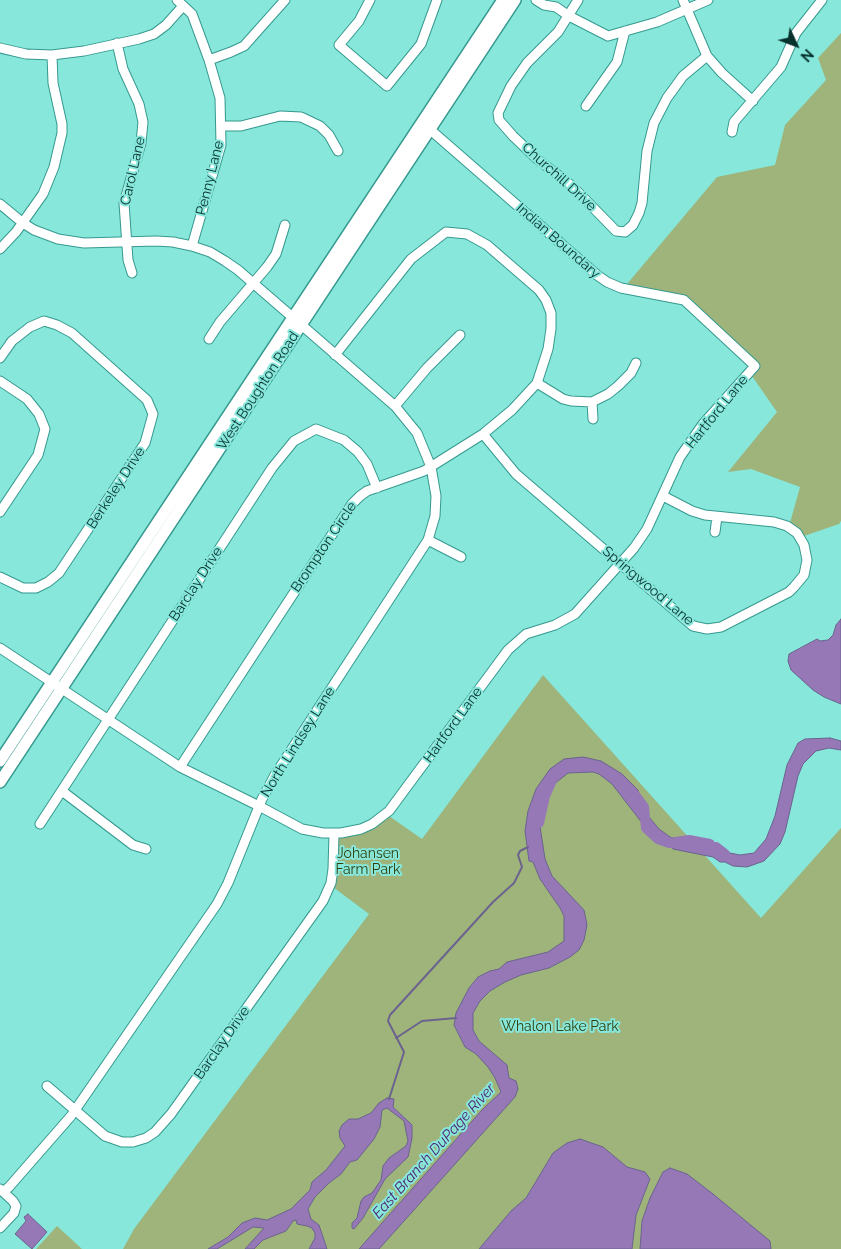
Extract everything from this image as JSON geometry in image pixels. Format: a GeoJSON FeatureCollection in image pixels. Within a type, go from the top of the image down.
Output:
{"type":"FeatureCollection","features":[{"type":"Feature","properties":{"kind":"main road","name":"West Boughton Road"},"geometry":{"type":"LineString","coordinates":[[426,126],[503,0]]}},
{"type":"Feature","properties":{"kind":"main road","name":"West Boughton Road"},"geometry":{"type":"LineString","coordinates":[[0,782],[57,685],[426,126],[515,0]]}},
{"type":"Feature","properties":{"kind":"main road","name":"West Boughton Road"},"geometry":{"type":"LineString","coordinates":[[0,761],[57,685]]}},
{"type":"Feature","properties":{"kind":"street"},"geometry":{"type":"LineString","coordinates":[[209,60],[244,46],[285,0]]}},
{"type":"Feature","properties":{"kind":"street"},"geometry":{"type":"LineString","coordinates":[[370,0],[359,21],[339,45],[387,86],[421,44],[437,0]]}},
{"type":"Feature","properties":{"kind":"street"},"geometry":{"type":"LineString","coordinates":[[536,0],[544,5],[555,3],[569,16],[608,36],[657,22],[708,0]]}},
{"type":"Feature","properties":{"kind":"street","name":"Churchill Drive"},"geometry":{"type":"LineString","coordinates":[[578,0],[558,32],[532,56],[511,86],[498,113],[499,120],[536,158],[572,186],[616,231],[625,232],[633,225],[639,214],[642,203],[647,151],[654,123],[666,98],[683,76],[707,56]]}},
{"type":"Feature","properties":{"kind":"street"},"geometry":{"type":"LineString","coordinates":[[683,0],[707,56],[722,73],[753,101]]}},
{"type":"Feature","properties":{"kind":"street"},"geometry":{"type":"LineString","coordinates":[[732,132],[734,122],[781,67],[796,33],[822,0]]}},
{"type":"Feature","properties":{"kind":"street"},"geometry":{"type":"LineString","coordinates":[[0,48],[26,54],[52,55],[84,51],[154,34],[166,25],[180,3]]}},
{"type":"Feature","properties":{"kind":"street","name":"Penny Lane"},"geometry":{"type":"LineString","coordinates":[[180,3],[192,14],[209,60],[220,98],[222,141],[192,246]]}},
{"type":"Feature","properties":{"kind":"street"},"geometry":{"type":"LineString","coordinates":[[586,106],[616,62],[625,31]]}},
{"type":"Feature","properties":{"kind":"street","name":"Carol Lane"},"geometry":{"type":"LineString","coordinates":[[117,43],[123,69],[139,104],[142,122],[141,143],[124,203],[126,243],[132,273]]}},
{"type":"Feature","properties":{"kind":"street"},"geometry":{"type":"LineString","coordinates":[[0,249],[23,223],[46,188],[61,138],[62,124],[53,83],[52,55]]}},
{"type":"Feature","properties":{"kind":"street"},"geometry":{"type":"LineString","coordinates":[[221,126],[241,126],[280,116],[301,117],[320,126],[329,135],[338,151]]}},
{"type":"Feature","properties":{"kind":"street","name":"Indian Boundary"},"geometry":{"type":"LineString","coordinates":[[426,126],[597,275],[621,288],[684,300],[754,366]]}},
{"type":"Feature","properties":{"kind":"street","name":"North Lindsey Lane"},"geometry":{"type":"LineString","coordinates":[[0,204],[34,230],[58,240],[73,243],[156,241],[192,246],[210,252],[225,261],[395,406],[417,433],[431,467],[436,496],[435,516],[428,540],[281,765],[259,806],[228,883],[217,904],[75,1111],[9,1187],[2,1190]]}},
{"type":"Feature","properties":{"kind":"street"},"geometry":{"type":"LineString","coordinates":[[209,338],[220,322],[254,284],[276,254],[285,225]]}},
{"type":"Feature","properties":{"kind":"street","name":"Brompton Circle"},"geometry":{"type":"LineString","coordinates":[[180,767],[346,513],[360,496],[377,488],[409,478],[431,467],[483,434],[512,410],[536,383],[548,349],[552,329],[551,313],[546,300],[539,290],[486,245],[467,234],[446,232],[411,259],[335,355]]}},
{"type":"Feature","properties":{"kind":"street","name":"Berkeley Drive"},"geometry":{"type":"LineString","coordinates":[[0,358],[12,341],[30,327],[44,321],[57,324],[72,333],[147,400],[154,414],[145,443],[59,573],[48,582],[36,588],[23,588],[0,577]]}},
{"type":"Feature","properties":{"kind":"street"},"geometry":{"type":"LineString","coordinates":[[395,406],[427,368],[460,335]]}},
{"type":"Feature","properties":{"kind":"street"},"geometry":{"type":"LineString","coordinates":[[536,383],[563,399],[592,402],[608,394],[618,386],[631,374],[636,363]]}},
{"type":"Feature","properties":{"kind":"street","name":"Hartford Lane"},"geometry":{"type":"LineString","coordinates":[[0,648],[180,767],[302,829],[334,834],[361,829],[372,824],[389,811],[508,650],[526,634],[555,624],[575,614],[642,538],[680,458],[703,424],[754,366]]}},
{"type":"Feature","properties":{"kind":"street"},"geometry":{"type":"LineString","coordinates":[[0,380],[27,399],[39,414],[45,429],[38,455],[0,512]]}},
{"type":"Feature","properties":{"kind":"street"},"geometry":{"type":"LineString","coordinates":[[592,402],[593,419]]}},
{"type":"Feature","properties":{"kind":"street","name":"Barclay Drive"},"geometry":{"type":"LineString","coordinates":[[40,824],[272,468],[294,441],[316,429],[344,440],[368,464],[377,488]]}},
{"type":"Feature","properties":{"kind":"street","name":"Springwood Lane"},"geometry":{"type":"LineString","coordinates":[[483,434],[516,474],[693,626],[708,629],[721,627],[789,592],[800,581],[806,567],[806,552],[802,540],[792,529],[782,523],[717,517],[692,511],[663,496]]}},
{"type":"Feature","properties":{"kind":"street"},"geometry":{"type":"LineString","coordinates":[[715,532],[717,517]]}},
{"type":"Feature","properties":{"kind":"street"},"geometry":{"type":"LineString","coordinates":[[428,540],[461,556]]}},
{"type":"Feature","properties":{"kind":"street"},"geometry":{"type":"LineString","coordinates":[[62,791],[133,845],[146,849]]}},
{"type":"Feature","properties":{"kind":"street","name":"Barclay Drive"},"geometry":{"type":"LineString","coordinates":[[46,1086],[104,1136],[122,1142],[132,1142],[146,1138],[162,1125],[323,901],[331,883],[334,834]]}},
{"type":"Feature","properties":{"kind":"street"},"geometry":{"type":"LineString","coordinates":[[0,1228],[14,1213],[16,1206],[2,1190]]}},
{"type":"Feature","properties":{"kind":"green space"},"geometry":{"type":"Polygon","coordinates":[[[841,33],[841,521],[839,524],[804,536],[790,523],[800,487],[751,469],[728,472],[777,412],[752,376],[754,366],[683,303],[622,290],[717,177],[775,165],[785,125],[826,80],[818,58],[841,33]]]}},
{"type":"Feature","properties":{"kind":"green space","name":"Whalon Lake Park"},"geometry":{"type":"Polygon","coordinates":[[[543,675],[761,918],[841,828],[841,1249],[123,1249],[134,1229],[369,914],[333,887],[338,840],[341,837],[370,829],[389,816],[422,839],[543,675]]]}},
{"type":"Feature","properties":{"kind":"green space"},"geometry":{"type":"Polygon","coordinates":[[[57,1226],[82,1249],[36,1249],[57,1226]]]}},
{"type":"Feature","properties":{"kind":"shaded area"},"geometry":{"type":"Polygon","coordinates":[[[841,619],[841,704],[813,690],[791,670],[788,661],[789,654],[817,639],[820,641],[828,640],[833,635],[836,625],[841,619]]]}},
{"type":"Feature","properties":{"kind":"shaded area"},"geometry":{"type":"Polygon","coordinates":[[[830,738],[841,741],[841,750],[829,748],[816,751],[803,764],[780,844],[764,861],[747,867],[733,866],[720,862],[713,857],[673,849],[669,843],[658,839],[646,828],[612,784],[599,774],[593,772],[568,773],[549,786],[539,820],[545,859],[552,876],[584,910],[587,925],[584,940],[579,950],[570,957],[549,968],[521,975],[505,982],[490,991],[480,1001],[473,1013],[473,1030],[479,1041],[507,1065],[509,1078],[516,1081],[518,1089],[515,1097],[379,1249],[359,1249],[482,1110],[501,1092],[488,1067],[476,1054],[465,1047],[454,1025],[456,1013],[469,988],[478,977],[499,969],[507,962],[548,952],[564,941],[564,916],[540,879],[533,862],[529,861],[525,831],[528,811],[536,789],[550,769],[564,759],[583,757],[601,761],[622,774],[638,790],[642,806],[649,817],[659,829],[670,837],[710,844],[711,848],[716,847],[725,852],[740,855],[754,853],[766,839],[775,816],[787,765],[798,743],[805,739],[830,738]]]}},
{"type":"Feature","properties":{"kind":"shaded area"},"geometry":{"type":"Polygon","coordinates":[[[387,1098],[394,1099],[393,1107],[412,1125],[412,1138],[408,1157],[385,1179],[363,1218],[354,1229],[352,1228],[352,1223],[357,1218],[361,1201],[372,1193],[381,1180],[383,1166],[389,1158],[406,1146],[408,1141],[404,1121],[387,1108],[382,1110],[380,1127],[374,1139],[357,1160],[350,1162],[341,1174],[315,1197],[308,1209],[311,1219],[319,1225],[327,1249],[309,1249],[315,1238],[315,1233],[312,1228],[297,1224],[296,1220],[293,1221],[286,1231],[263,1240],[254,1249],[245,1249],[264,1228],[253,1227],[217,1249],[208,1249],[228,1237],[242,1223],[255,1218],[267,1220],[291,1209],[310,1190],[312,1182],[326,1170],[345,1146],[340,1138],[339,1131],[342,1125],[349,1119],[358,1119],[371,1113],[379,1103],[387,1098]]]}},
{"type":"Feature","properties":{"kind":"shaded area"},"geometry":{"type":"Polygon","coordinates":[[[580,1139],[603,1147],[627,1167],[645,1172],[650,1179],[636,1215],[632,1249],[479,1249],[511,1211],[526,1198],[553,1153],[567,1143],[580,1139]]]}},
{"type":"Feature","properties":{"kind":"shaded area"},"geometry":{"type":"Polygon","coordinates":[[[670,1168],[687,1174],[713,1194],[770,1241],[771,1249],[640,1249],[642,1221],[650,1198],[663,1172],[670,1168]]]}},
{"type":"Feature","properties":{"kind":"shaded area"},"geometry":{"type":"Polygon","coordinates":[[[28,1214],[47,1232],[32,1249],[15,1234],[26,1221],[24,1217],[28,1214]]]}},
{"type":"Feature","properties":{"kind":"waterway","name":"East Branch DuPage River"},"geometry":{"type":"LineString","coordinates":[[539,823],[545,796],[555,774]]}},
{"type":"Feature","properties":{"kind":"waterway","name":"East Branch DuPage River"},"geometry":{"type":"LineString","coordinates":[[635,795],[644,807],[646,828],[658,839],[669,843],[689,840],[710,844],[711,848],[716,847],[725,854]]}},
{"type":"Feature","properties":{"kind":"waterway"},"geometry":{"type":"LineString","coordinates":[[389,1099],[404,1052],[388,1021],[390,1015],[493,902],[514,883],[522,867],[518,855],[520,851],[528,847]]}},
{"type":"Feature","properties":{"kind":"waterway"},"geometry":{"type":"LineString","coordinates":[[396,1038],[422,1021],[456,1018]]}},
{"type":"Feature","properties":{"kind":"park label","name":"Johansen Farm Park"},"geometry":{"type":"Point","coordinates":[368,862]}}]}
